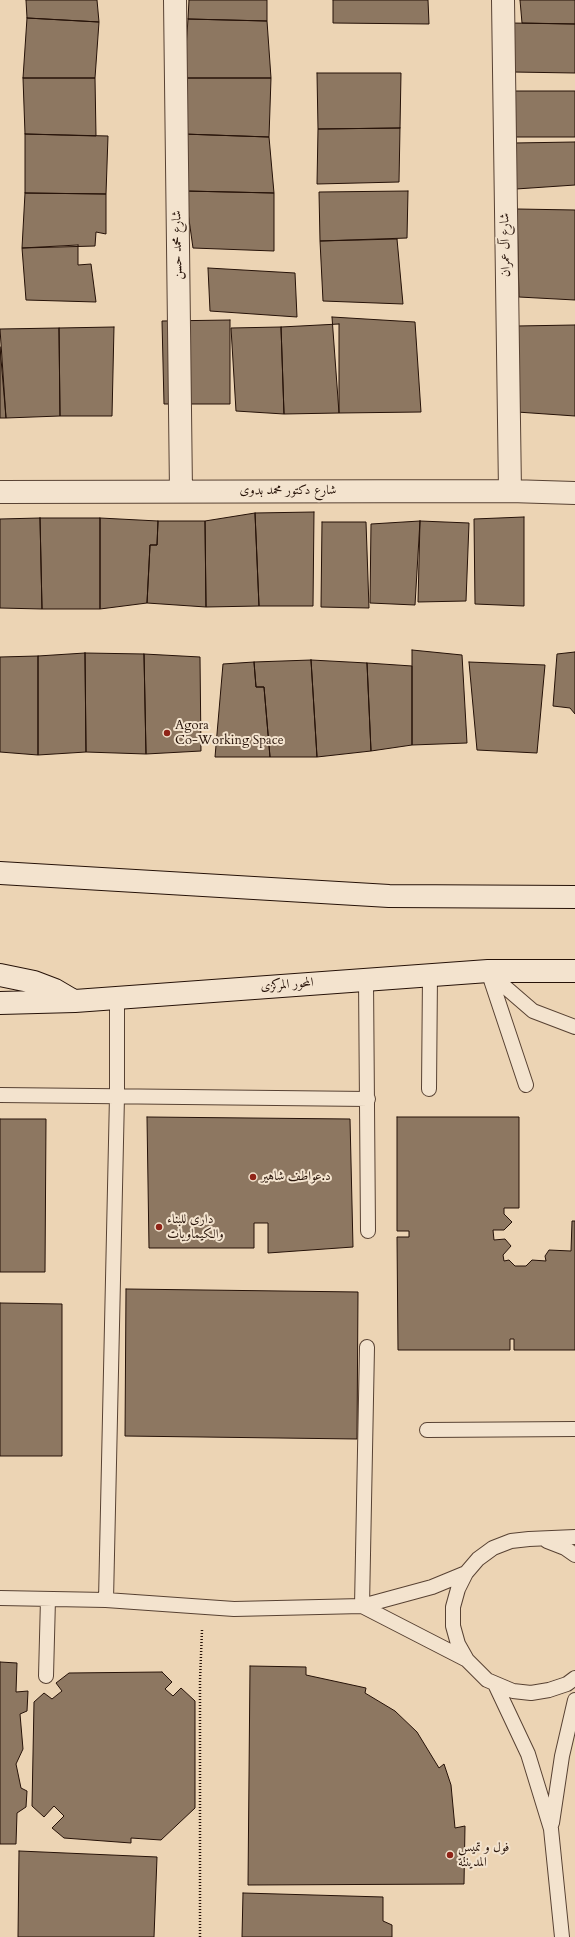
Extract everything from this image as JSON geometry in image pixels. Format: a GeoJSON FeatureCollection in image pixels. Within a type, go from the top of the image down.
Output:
{"type":"FeatureCollection","features":[{"type":"Feature","properties":{"kind":"street","name":"شارع محمد حسن"},"geometry":{"type":"LineString","coordinates":[[175,0],[181,491]]}},
{"type":"Feature","properties":{"kind":"street","name":"شارع آل عمران"},"geometry":{"type":"LineString","coordinates":[[503,0],[510,491]]}},
{"type":"Feature","properties":{"kind":"street","name":"شارع دكتور محمد بدوى"},"geometry":{"type":"LineString","coordinates":[[0,492],[510,491],[575,493]]}},
{"type":"Feature","properties":{"kind":"street"},"geometry":{"type":"LineString","coordinates":[[0,873],[390,896],[575,897]]}},
{"type":"Feature","properties":{"kind":"street","name":"المحور المركزى"},"geometry":{"type":"LineString","coordinates":[[0,1003],[75,1001],[488,971],[575,971]]}},
{"type":"Feature","properties":{"kind":"street"},"geometry":{"type":"LineString","coordinates":[[0,975],[34,982],[55,990],[75,1001]]}},
{"type":"Feature","properties":{"kind":"lane"},"geometry":{"type":"LineString","coordinates":[[488,971],[533,1012],[575,1027]]}},
{"type":"Feature","properties":{"kind":"lane"},"geometry":{"type":"LineString","coordinates":[[488,971],[526,1084]]}},
{"type":"Feature","properties":{"kind":"lane"},"geometry":{"type":"LineString","coordinates":[[429,1089],[430,975]]}},
{"type":"Feature","properties":{"kind":"lane"},"geometry":{"type":"LineString","coordinates":[[366,980],[368,1232]]}},
{"type":"Feature","properties":{"kind":"lane"},"geometry":{"type":"LineString","coordinates":[[106,1600],[117,1096],[117,998]]}},
{"type":"Feature","properties":{"kind":"lane"},"geometry":{"type":"LineString","coordinates":[[0,1095],[368,1099]]}},
{"type":"Feature","properties":{"kind":"lane"},"geometry":{"type":"LineString","coordinates":[[362,1606],[368,1347]]}},
{"type":"Feature","properties":{"kind":"lane"},"geometry":{"type":"LineString","coordinates":[[427,1430],[575,1429]]}},
{"type":"Feature","properties":{"kind":"lane"},"geometry":{"type":"LineString","coordinates":[[575,1537],[511,1541],[493,1548],[478,1559],[466,1573],[458,1589],[453,1607],[453,1626],[458,1644],[467,1660],[487,1680],[513,1691],[531,1693],[549,1690],[567,1684],[575,1678]]}},
{"type":"Feature","properties":{"kind":"lane"},"geometry":{"type":"LineString","coordinates":[[529,1539],[547,1541],[565,1548],[575,1555]]}},
{"type":"Feature","properties":{"kind":"lane"},"geometry":{"type":"LineString","coordinates":[[0,1598],[106,1600],[234,1609],[362,1606],[432,1587],[466,1573]]}},
{"type":"Feature","properties":{"kind":"lane"},"geometry":{"type":"LineString","coordinates":[[46,1676],[48,1599]]}},
{"type":"Feature","properties":{"kind":"lane"},"geometry":{"type":"LineString","coordinates":[[362,1606],[467,1660]]}},
{"type":"Feature","properties":{"kind":"lane"},"geometry":{"type":"LineString","coordinates":[[495,1684],[528,1754],[551,1829],[562,1937]]}},
{"type":"Feature","properties":{"kind":"lane"},"geometry":{"type":"LineString","coordinates":[[551,1829],[562,1756],[575,1700]]}},
{"type":"Feature","properties":{"kind":"path"},"geometry":{"type":"LineString","coordinates":[[200,1937],[200,1680],[203,1607]]}},
{"type":"Feature","properties":{"kind":"building"},"geometry":{"type":"Polygon","coordinates":[[[26,0],[97,0],[99,22],[27,18],[26,0]]]}},
{"type":"Feature","properties":{"kind":"building"},"geometry":{"type":"Polygon","coordinates":[[[189,0],[267,0],[267,21],[188,19],[189,0]]]}},
{"type":"Feature","properties":{"kind":"building"},"geometry":{"type":"Polygon","coordinates":[[[333,0],[428,0],[429,24],[333,23],[333,0]]]}},
{"type":"Feature","properties":{"kind":"building"},"geometry":{"type":"Polygon","coordinates":[[[520,0],[575,0],[575,24],[522,23],[520,0]]]}},
{"type":"Feature","properties":{"kind":"building"},"geometry":{"type":"Polygon","coordinates":[[[27,18],[99,22],[95,78],[23,78],[27,18]]]}},
{"type":"Feature","properties":{"kind":"building"},"geometry":{"type":"Polygon","coordinates":[[[188,19],[267,21],[271,78],[184,78],[188,19]]]}},
{"type":"Feature","properties":{"kind":"building"},"geometry":{"type":"Polygon","coordinates":[[[510,23],[575,24],[575,73],[513,72],[510,23]]]}},
{"type":"Feature","properties":{"kind":"building"},"geometry":{"type":"Polygon","coordinates":[[[317,73],[401,73],[400,128],[318,129],[317,73]]]}},
{"type":"Feature","properties":{"kind":"building"},"geometry":{"type":"Polygon","coordinates":[[[23,78],[95,78],[96,136],[25,134],[23,78]]]}},
{"type":"Feature","properties":{"kind":"building"},"geometry":{"type":"Polygon","coordinates":[[[184,78],[271,78],[269,137],[183,134],[184,78]]]}},
{"type":"Feature","properties":{"kind":"building"},"geometry":{"type":"Polygon","coordinates":[[[509,91],[575,91],[575,137],[511,137],[509,91]]]}},
{"type":"Feature","properties":{"kind":"building"},"geometry":{"type":"Polygon","coordinates":[[[400,128],[399,182],[317,184],[318,129],[400,128]]]}},
{"type":"Feature","properties":{"kind":"building"},"geometry":{"type":"Polygon","coordinates":[[[25,134],[108,136],[106,194],[25,193],[25,134]]]}},
{"type":"Feature","properties":{"kind":"building"},"geometry":{"type":"Polygon","coordinates":[[[183,134],[269,137],[274,193],[185,191],[183,134]]]}},
{"type":"Feature","properties":{"kind":"building"},"geometry":{"type":"Polygon","coordinates":[[[575,142],[575,185],[516,189],[514,143],[575,142]]]}},
{"type":"Feature","properties":{"kind":"building"},"geometry":{"type":"Polygon","coordinates":[[[185,191],[274,193],[274,251],[193,248],[185,191]]]}},
{"type":"Feature","properties":{"kind":"building"},"geometry":{"type":"Polygon","coordinates":[[[408,191],[407,238],[320,241],[319,192],[408,191]]]}},
{"type":"Feature","properties":{"kind":"building"},"geometry":{"type":"Polygon","coordinates":[[[25,193],[106,194],[106,234],[96,232],[95,246],[22,248],[25,193]]]}},
{"type":"Feature","properties":{"kind":"building"},"geometry":{"type":"Polygon","coordinates":[[[517,209],[575,210],[575,300],[519,297],[517,209]]]}},
{"type":"Feature","properties":{"kind":"building"},"geometry":{"type":"Polygon","coordinates":[[[397,239],[403,304],[323,301],[320,241],[397,239]]]}},
{"type":"Feature","properties":{"kind":"building"},"geometry":{"type":"Polygon","coordinates":[[[78,245],[78,265],[91,264],[96,302],[26,300],[22,248],[78,245]]]}},
{"type":"Feature","properties":{"kind":"building"},"geometry":{"type":"Polygon","coordinates":[[[208,268],[295,273],[297,317],[210,311],[208,268]]]}},
{"type":"Feature","properties":{"kind":"building"},"geometry":{"type":"Polygon","coordinates":[[[332,317],[415,322],[421,412],[339,413],[332,317]]]}},
{"type":"Feature","properties":{"kind":"building"},"geometry":{"type":"Polygon","coordinates":[[[230,320],[230,404],[164,404],[162,321],[230,320]]]}},
{"type":"Feature","properties":{"kind":"building"},"geometry":{"type":"Polygon","coordinates":[[[339,324],[339,413],[284,414],[281,327],[339,324]]]}},
{"type":"Feature","properties":{"kind":"building"},"geometry":{"type":"Polygon","coordinates":[[[575,325],[575,416],[517,412],[517,326],[575,325]]]}},
{"type":"Feature","properties":{"kind":"building"},"geometry":{"type":"Polygon","coordinates":[[[114,327],[112,416],[60,416],[59,328],[114,327]]]}},
{"type":"Feature","properties":{"kind":"building"},"geometry":{"type":"Polygon","coordinates":[[[281,327],[284,414],[236,411],[231,328],[281,327]]]}},
{"type":"Feature","properties":{"kind":"building"},"geometry":{"type":"Polygon","coordinates":[[[59,328],[60,416],[6,418],[0,329],[59,328]]]}},
{"type":"Feature","properties":{"kind":"building"},"geometry":{"type":"Polygon","coordinates":[[[0,347],[6,418],[0,418],[0,347]]]}},
{"type":"Feature","properties":{"kind":"building"},"geometry":{"type":"Polygon","coordinates":[[[314,512],[313,606],[259,606],[255,513],[314,512]]]}},
{"type":"Feature","properties":{"kind":"building"},"geometry":{"type":"Polygon","coordinates":[[[255,513],[259,606],[206,607],[205,521],[255,513]]]}},
{"type":"Feature","properties":{"kind":"building"},"geometry":{"type":"Polygon","coordinates":[[[524,517],[524,606],[475,604],[474,519],[524,517]]]}},
{"type":"Feature","properties":{"kind":"building"},"geometry":{"type":"Polygon","coordinates":[[[40,518],[100,518],[100,609],[42,609],[40,518]]]}},
{"type":"Feature","properties":{"kind":"building"},"geometry":{"type":"Polygon","coordinates":[[[40,518],[42,609],[0,608],[0,519],[40,518]]]}},
{"type":"Feature","properties":{"kind":"building"},"geometry":{"type":"Polygon","coordinates":[[[100,518],[158,521],[157,545],[150,545],[147,603],[100,609],[100,518]]]}},
{"type":"Feature","properties":{"kind":"building"},"geometry":{"type":"Polygon","coordinates":[[[158,521],[205,521],[206,607],[147,603],[150,545],[157,545],[158,521]]]}},
{"type":"Feature","properties":{"kind":"building"},"geometry":{"type":"Polygon","coordinates":[[[420,521],[469,523],[466,601],[418,602],[420,521]]]}},
{"type":"Feature","properties":{"kind":"building"},"geometry":{"type":"Polygon","coordinates":[[[420,521],[415,605],[370,603],[371,524],[420,521]]]}},
{"type":"Feature","properties":{"kind":"building"},"geometry":{"type":"Polygon","coordinates":[[[322,522],[366,522],[369,608],[321,607],[322,522]]]}},
{"type":"Feature","properties":{"kind":"building"},"geometry":{"type":"Polygon","coordinates":[[[412,650],[462,655],[467,743],[412,745],[412,650]]]}},
{"type":"Feature","properties":{"kind":"building"},"geometry":{"type":"Polygon","coordinates":[[[575,652],[575,714],[570,708],[553,706],[557,654],[575,652]]]}},
{"type":"Feature","properties":{"kind":"building"},"geometry":{"type":"Polygon","coordinates":[[[85,653],[86,752],[38,755],[38,656],[85,653]]]}},
{"type":"Feature","properties":{"kind":"building"},"geometry":{"type":"Polygon","coordinates":[[[85,653],[144,654],[146,754],[86,752],[85,653]]]}},
{"type":"Feature","properties":{"kind":"building"},"geometry":{"type":"Polygon","coordinates":[[[144,654],[200,657],[201,751],[146,754],[144,654]]]}},
{"type":"Feature","properties":{"kind":"building"},"geometry":{"type":"Polygon","coordinates":[[[38,656],[38,755],[0,752],[0,657],[38,656]]]}},
{"type":"Feature","properties":{"kind":"building"},"geometry":{"type":"Polygon","coordinates":[[[311,660],[317,757],[270,757],[264,687],[256,687],[254,662],[311,660]]]}},
{"type":"Feature","properties":{"kind":"building"},"geometry":{"type":"Polygon","coordinates":[[[311,660],[367,663],[371,751],[317,757],[311,660]]]}},
{"type":"Feature","properties":{"kind":"building"},"geometry":{"type":"Polygon","coordinates":[[[254,662],[256,687],[264,687],[270,757],[215,757],[223,664],[254,662]]]}},
{"type":"Feature","properties":{"kind":"building"},"geometry":{"type":"Polygon","coordinates":[[[469,662],[545,665],[537,753],[477,750],[469,662]]]}},
{"type":"Feature","properties":{"kind":"building"},"geometry":{"type":"Polygon","coordinates":[[[367,663],[412,666],[412,745],[371,751],[367,663]]]}},
{"type":"Feature","properties":{"kind":"building"},"geometry":{"type":"Polygon","coordinates":[[[147,1117],[350,1119],[353,1247],[268,1253],[268,1223],[254,1223],[254,1248],[149,1248],[147,1117]]]}},
{"type":"Feature","properties":{"kind":"building"},"geometry":{"type":"Polygon","coordinates":[[[397,1117],[519,1117],[519,1208],[504,1208],[504,1214],[512,1222],[504,1230],[493,1230],[494,1240],[505,1239],[511,1246],[503,1255],[504,1261],[509,1260],[515,1266],[526,1266],[532,1260],[546,1261],[545,1256],[549,1250],[571,1251],[572,1221],[575,1221],[575,1350],[514,1350],[514,1339],[510,1339],[510,1350],[398,1350],[397,1237],[409,1237],[409,1231],[397,1231],[397,1117]]]}},
{"type":"Feature","properties":{"kind":"building"},"geometry":{"type":"Polygon","coordinates":[[[0,1119],[46,1119],[45,1272],[0,1272],[0,1119]]]}},
{"type":"Feature","properties":{"kind":"building"},"geometry":{"type":"Polygon","coordinates":[[[126,1289],[358,1292],[357,1439],[125,1436],[126,1289]]]}},
{"type":"Feature","properties":{"kind":"building"},"geometry":{"type":"Polygon","coordinates":[[[0,1303],[62,1304],[62,1456],[0,1456],[0,1303]]]}},
{"type":"Feature","properties":{"kind":"building"},"geometry":{"type":"Polygon","coordinates":[[[0,1662],[17,1663],[16,1692],[28,1691],[27,1711],[20,1714],[23,1749],[16,1764],[21,1788],[27,1791],[26,1807],[17,1813],[16,1844],[0,1844],[0,1662]]]}},
{"type":"Feature","properties":{"kind":"building"},"geometry":{"type":"Polygon","coordinates":[[[250,1666],[306,1667],[306,1675],[366,1688],[365,1693],[395,1711],[417,1732],[439,1768],[444,1764],[451,1785],[455,1828],[465,1826],[464,1884],[248,1885],[250,1666]]]}},
{"type":"Feature","properties":{"kind":"building"},"geometry":{"type":"Polygon","coordinates":[[[162,1672],[172,1682],[165,1689],[173,1696],[181,1688],[195,1701],[195,1808],[161,1840],[131,1838],[131,1843],[64,1838],[52,1828],[64,1816],[54,1806],[44,1817],[32,1806],[34,1702],[44,1693],[52,1699],[62,1691],[56,1683],[69,1673],[162,1672]]]}},
{"type":"Feature","properties":{"kind":"building"},"geometry":{"type":"Polygon","coordinates":[[[19,1851],[157,1857],[154,1937],[18,1937],[19,1851]]]}},
{"type":"Feature","properties":{"kind":"building"},"geometry":{"type":"Polygon","coordinates":[[[243,1893],[383,1897],[383,1921],[392,1925],[392,1937],[242,1937],[243,1893]]]}},
{"type":"Feature","properties":{"kind":"place","name":"Agora Co-Working Space"},"geometry":{"type":"Point","coordinates":[167,733]}},
{"type":"Feature","properties":{"kind":"place","name":"د.عواطف شاهير"},"geometry":{"type":"Point","coordinates":[253,1177]}},
{"type":"Feature","properties":{"kind":"place","name":"دارى للبناء والكيماويات"},"geometry":{"type":"Point","coordinates":[159,1227]}},
{"type":"Feature","properties":{"kind":"place","name":"فول و تميس المدينىة"},"geometry":{"type":"Point","coordinates":[450,1855]}}]}
